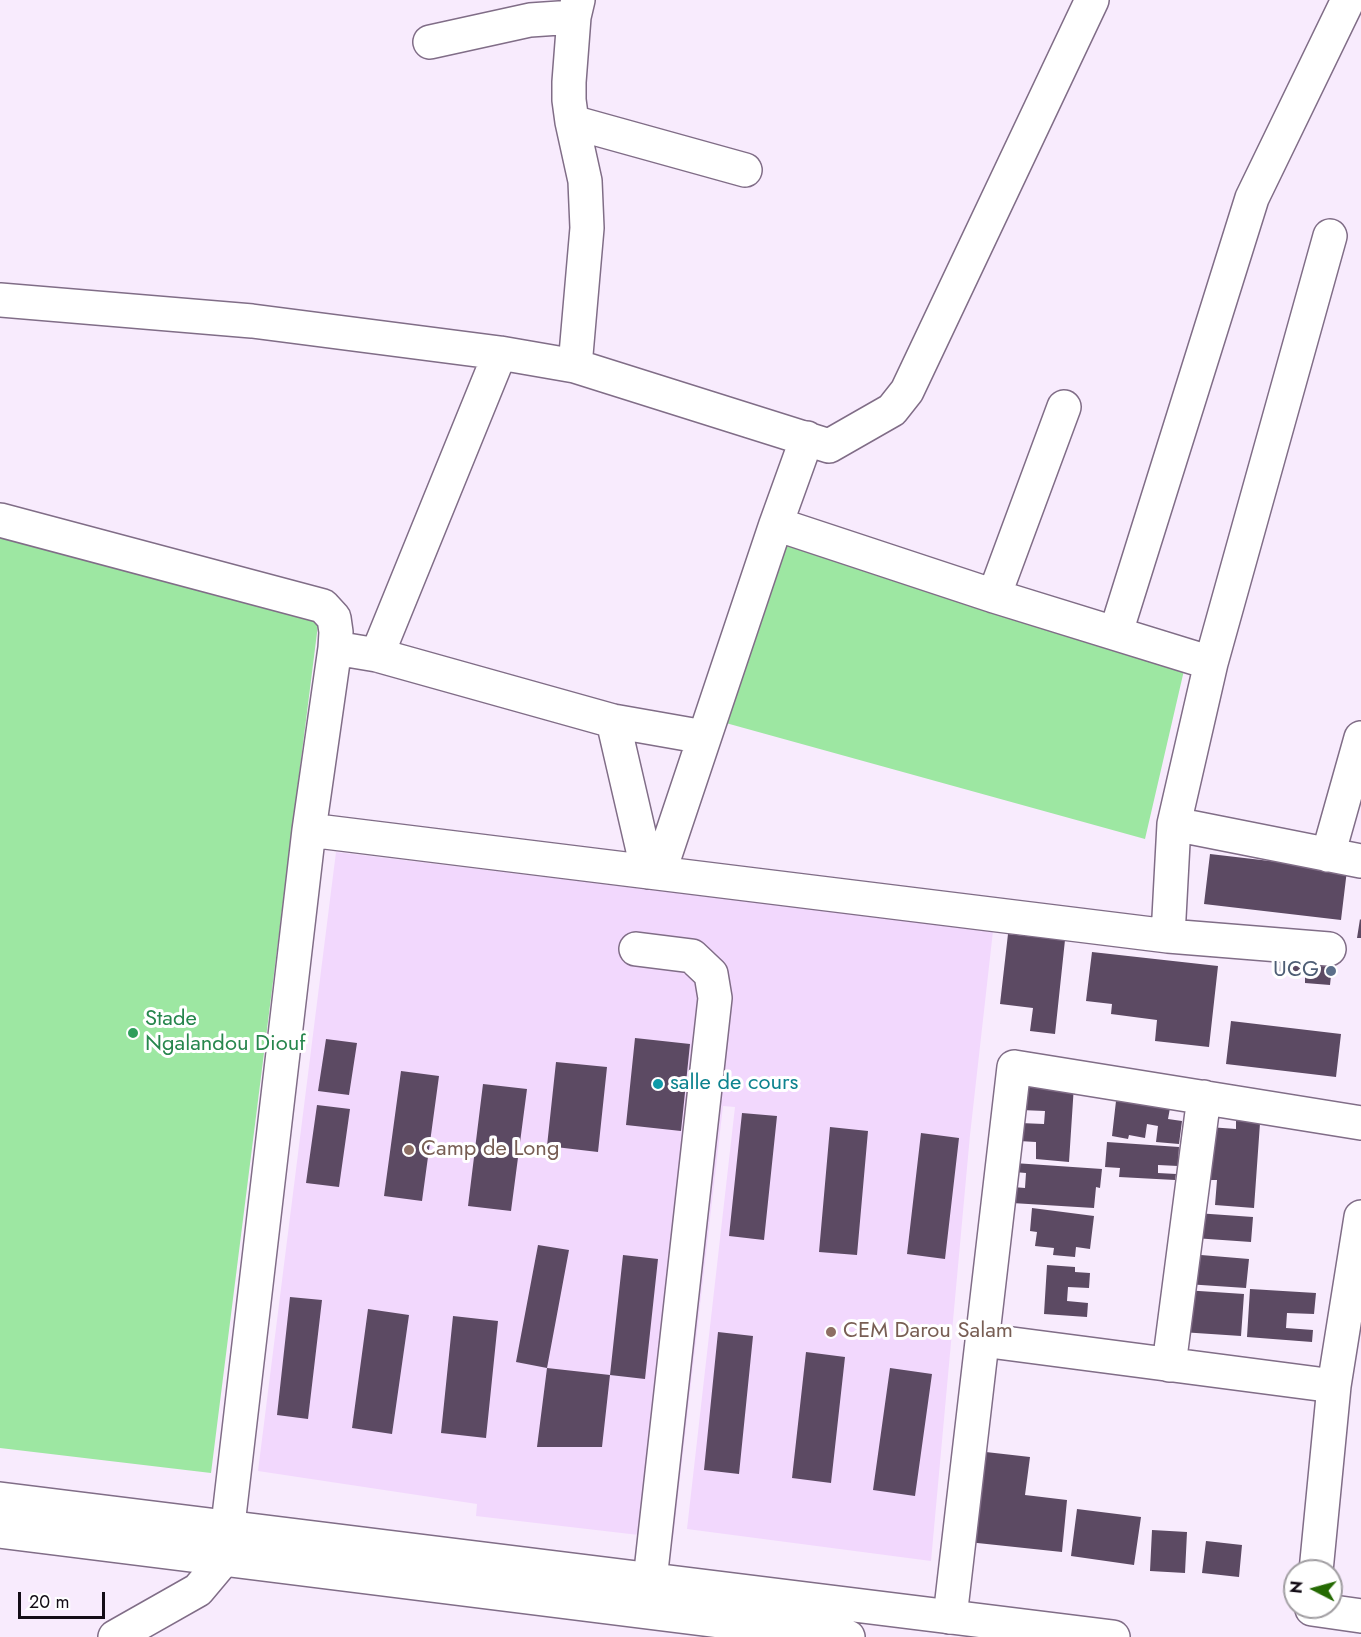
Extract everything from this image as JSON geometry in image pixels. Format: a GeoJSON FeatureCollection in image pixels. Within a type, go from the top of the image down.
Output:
{"type":"FeatureCollection","features":[{"type":"Feature","properties":{"kind":"street"},"geometry":{"type":"LineString","coordinates":[[0,300],[252,321],[500,353],[576,366],[829,446],[892,410],[907,390],[1092,0]]}},
{"type":"Feature","properties":{"kind":"street"},"geometry":{"type":"LineString","coordinates":[[1116,632],[1252,198],[1348,0]]}},
{"type":"Feature","properties":{"kind":"street"},"geometry":{"type":"LineString","coordinates":[[430,42],[576,9],[568,82],[572,122],[585,181],[587,228],[576,366]]}},
{"type":"Feature","properties":{"kind":"street"},"geometry":{"type":"LineString","coordinates":[[572,122],[745,170]]}},
{"type":"Feature","properties":{"kind":"street"},"geometry":{"type":"LineString","coordinates":[[1168,936],[1174,824],[1211,663],[1330,236]]}},
{"type":"Feature","properties":{"kind":"street"},"geometry":{"type":"LineString","coordinates":[[377,655],[500,353]]}},
{"type":"Feature","properties":{"kind":"street"},"geometry":{"type":"LineString","coordinates":[[994,596],[1064,407]]}},
{"type":"Feature","properties":{"kind":"street"},"geometry":{"type":"LineString","coordinates":[[653,872],[704,737],[807,438]]}},
{"type":"Feature","properties":{"kind":"street"},"geometry":{"type":"LineString","coordinates":[[0,520],[323,606],[334,618],[335,648],[309,830],[225,1543],[198,1590],[115,1637]]}},
{"type":"Feature","properties":{"kind":"street"},"geometry":{"type":"LineString","coordinates":[[776,524],[994,596],[1211,663]]}},
{"type":"Feature","properties":{"kind":"street"},"geometry":{"type":"LineString","coordinates":[[335,648],[377,655],[613,721],[704,737]]}},
{"type":"Feature","properties":{"kind":"street"},"geometry":{"type":"LineString","coordinates":[[613,721],[653,872]]}},
{"type":"Feature","properties":{"kind":"street"},"geometry":{"type":"LineString","coordinates":[[1328,855],[1361,738]]}},
{"type":"Feature","properties":{"kind":"street"},"geometry":{"type":"LineString","coordinates":[[1174,824],[1361,861]]}},
{"type":"Feature","properties":{"kind":"street"},"geometry":{"type":"LineString","coordinates":[[309,830],[1168,936],[1329,949]]}},
{"type":"Feature","properties":{"kind":"street"},"geometry":{"type":"LineString","coordinates":[[636,950],[692,956],[711,974],[715,998],[651,1580]]}},
{"type":"Feature","properties":{"kind":"street"},"geometry":{"type":"LineString","coordinates":[[950,1617],[1014,1067],[1361,1123]]}},
{"type":"Feature","properties":{"kind":"street"},"geometry":{"type":"LineString","coordinates":[[1169,1365],[1204,1097]]}},
{"type":"Feature","properties":{"kind":"street"},"geometry":{"type":"LineString","coordinates":[[1317,1559],[1334,1386],[1361,1217]]}},
{"type":"Feature","properties":{"kind":"street"},"geometry":{"type":"LineString","coordinates":[[982,1340],[1334,1386]]}},
{"type":"Feature","properties":{"kind":"street"},"geometry":{"type":"LineString","coordinates":[[0,1499],[225,1543],[770,1632],[848,1637]]}},
{"type":"Feature","properties":{"kind":"street"},"geometry":{"type":"LineString","coordinates":[[0,1532],[225,1543],[651,1580],[1113,1637]]}},
{"type":"Feature","properties":{"kind":"street"},"geometry":{"type":"LineString","coordinates":[[1343,1617],[1361,1616]]}},
{"type":"Feature","properties":{"kind":"shaded area"},"geometry":{"type":"Polygon","coordinates":[[[336,852],[993,931],[970,1135],[931,1561],[687,1529],[735,1107],[723,1106],[673,1539],[476,1516],[477,1504],[258,1471],[336,852]]]}},
{"type":"Feature","properties":{"kind":"green space"},"geometry":{"type":"Polygon","coordinates":[[[779,525],[1188,653],[1145,839],[715,720],[779,525]]]}},
{"type":"Feature","properties":{"kind":"green space","name":"Stade Ngalandou Diouf"},"geometry":{"type":"Polygon","coordinates":[[[0,534],[319,617],[211,1473],[0,1448],[0,534]]]}},
{"type":"Feature","properties":{"kind":"building"},"geometry":{"type":"Polygon","coordinates":[[[1210,854],[1347,870],[1341,920],[1204,904],[1210,854]]]}},
{"type":"Feature","properties":{"kind":"building"},"geometry":{"type":"Polygon","coordinates":[[[1360,919],[1361,938],[1357,938],[1360,919]]]}},
{"type":"Feature","properties":{"kind":"building"},"geometry":{"type":"Polygon","coordinates":[[[1008,934],[1065,940],[1055,1034],[1030,1031],[1033,1008],[1000,1004],[1008,934]]]}},
{"type":"Feature","properties":{"kind":"building"},"geometry":{"type":"Polygon","coordinates":[[[1092,952],[1218,966],[1209,1047],[1155,1041],[1157,1020],[1111,1014],[1112,1004],[1086,1001],[1092,952]]]}},
{"type":"Feature","properties":{"kind":"building"},"geometry":{"type":"Polygon","coordinates":[[[1281,952],[1333,957],[1330,985],[1305,983],[1305,976],[1279,974],[1281,952]]]}},
{"type":"Feature","properties":{"kind":"building"},"geometry":{"type":"Polygon","coordinates":[[[1231,1021],[1341,1034],[1336,1077],[1226,1064],[1231,1021]]]}},
{"type":"Feature","properties":{"kind":"building","name":"salle de cours"},"geometry":{"type":"Polygon","coordinates":[[[635,1038],[690,1044],[681,1131],[626,1125],[635,1038]]]}},
{"type":"Feature","properties":{"kind":"building"},"geometry":{"type":"Polygon","coordinates":[[[326,1039],[357,1043],[349,1095],[318,1091],[326,1039]]]}},
{"type":"Feature","properties":{"kind":"building","name":"salle de cours"},"geometry":{"type":"Polygon","coordinates":[[[556,1062],[607,1067],[598,1152],[547,1146],[556,1062]]]}},
{"type":"Feature","properties":{"kind":"building"},"geometry":{"type":"Polygon","coordinates":[[[401,1071],[439,1076],[422,1201],[384,1196],[401,1071]]]}},
{"type":"Feature","properties":{"kind":"building"},"geometry":{"type":"Polygon","coordinates":[[[1023,1082],[1074,1085],[1069,1162],[1036,1159],[1036,1142],[1019,1141],[1020,1123],[1044,1124],[1045,1111],[1021,1110],[1023,1082]]]}},
{"type":"Feature","properties":{"kind":"building"},"geometry":{"type":"Polygon","coordinates":[[[483,1084],[527,1089],[511,1211],[468,1206],[483,1084]]]}},
{"type":"Feature","properties":{"kind":"building"},"geometry":{"type":"Polygon","coordinates":[[[1116,1101],[1170,1108],[1168,1119],[1182,1121],[1179,1144],[1156,1142],[1158,1126],[1147,1124],[1145,1138],[1129,1135],[1128,1139],[1112,1136],[1116,1101]]]}},
{"type":"Feature","properties":{"kind":"building"},"geometry":{"type":"Polygon","coordinates":[[[317,1105],[350,1109],[339,1187],[306,1183],[317,1105]]]}},
{"type":"Feature","properties":{"kind":"building"},"geometry":{"type":"Polygon","coordinates":[[[1261,1109],[1254,1208],[1215,1205],[1217,1180],[1206,1180],[1209,1127],[1236,1129],[1236,1119],[1210,1117],[1261,1109]]]}},
{"type":"Feature","properties":{"kind":"building"},"geometry":{"type":"Polygon","coordinates":[[[742,1113],[777,1116],[764,1240],[729,1236],[742,1113]]]}},
{"type":"Feature","properties":{"kind":"building"},"geometry":{"type":"Polygon","coordinates":[[[830,1127],[868,1131],[857,1255],[819,1252],[830,1127]]]}},
{"type":"Feature","properties":{"kind":"building"},"geometry":{"type":"Polygon","coordinates":[[[921,1133],[959,1138],[945,1259],[907,1254],[921,1133]]]}},
{"type":"Feature","properties":{"kind":"building"},"geometry":{"type":"Polygon","coordinates":[[[1107,1142],[1179,1147],[1178,1166],[1158,1165],[1158,1173],[1176,1174],[1175,1180],[1119,1177],[1120,1168],[1105,1167],[1107,1142]]]}},
{"type":"Feature","properties":{"kind":"building"},"geometry":{"type":"Polygon","coordinates":[[[1014,1163],[1102,1169],[1100,1188],[1096,1187],[1094,1208],[1012,1203],[1013,1187],[1025,1188],[1026,1173],[1014,1172],[1014,1163]]]}},
{"type":"Feature","properties":{"kind":"building"},"geometry":{"type":"Polygon","coordinates":[[[1032,1208],[1094,1216],[1090,1249],[1076,1247],[1075,1257],[1053,1255],[1054,1248],[1035,1246],[1037,1232],[1030,1231],[1032,1208]]]}},
{"type":"Feature","properties":{"kind":"building"},"geometry":{"type":"Polygon","coordinates":[[[1196,1213],[1253,1217],[1251,1242],[1194,1238],[1196,1213]]]}},
{"type":"Feature","properties":{"kind":"building"},"geometry":{"type":"Polygon","coordinates":[[[538,1245],[569,1250],[547,1368],[516,1362],[538,1245]]]}},
{"type":"Feature","properties":{"kind":"building"},"geometry":{"type":"Polygon","coordinates":[[[1189,1254],[1249,1259],[1246,1288],[1186,1284],[1189,1254]]]}},
{"type":"Feature","properties":{"kind":"building"},"geometry":{"type":"Polygon","coordinates":[[[623,1255],[658,1259],[645,1379],[610,1375],[623,1255]]]}},
{"type":"Feature","properties":{"kind":"building"},"geometry":{"type":"Polygon","coordinates":[[[1047,1265],[1075,1267],[1075,1272],[1090,1273],[1089,1288],[1068,1287],[1067,1301],[1088,1303],[1087,1317],[1044,1314],[1047,1265]]]}},
{"type":"Feature","properties":{"kind":"building"},"geometry":{"type":"Polygon","coordinates":[[[1250,1289],[1316,1293],[1314,1314],[1287,1313],[1286,1328],[1313,1330],[1312,1342],[1247,1337],[1250,1289]]]}},
{"type":"Feature","properties":{"kind":"building"},"geometry":{"type":"Polygon","coordinates":[[[1184,1290],[1244,1294],[1241,1336],[1181,1332],[1184,1290]]]}},
{"type":"Feature","properties":{"kind":"building"},"geometry":{"type":"Polygon","coordinates":[[[290,1297],[322,1300],[308,1419],[277,1415],[290,1297]]]}},
{"type":"Feature","properties":{"kind":"building"},"geometry":{"type":"Polygon","coordinates":[[[368,1309],[409,1315],[392,1434],[352,1428],[368,1309]]]}},
{"type":"Feature","properties":{"kind":"building"},"geometry":{"type":"Polygon","coordinates":[[[453,1316],[498,1321],[486,1438],[441,1433],[453,1316]]]}},
{"type":"Feature","properties":{"kind":"building"},"geometry":{"type":"Polygon","coordinates":[[[718,1332],[753,1336],[739,1474],[704,1470],[718,1332]]]}},
{"type":"Feature","properties":{"kind":"building"},"geometry":{"type":"Polygon","coordinates":[[[806,1352],[845,1357],[831,1483],[792,1478],[806,1352]]]}},
{"type":"Feature","properties":{"kind":"building"},"geometry":{"type":"Polygon","coordinates":[[[547,1368],[610,1375],[602,1447],[537,1447],[547,1368]]]}},
{"type":"Feature","properties":{"kind":"building"},"geometry":{"type":"Polygon","coordinates":[[[890,1368],[932,1374],[915,1496],[873,1490],[890,1368]]]}},
{"type":"Feature","properties":{"kind":"building"},"geometry":{"type":"Polygon","coordinates":[[[977,1451],[1030,1457],[1025,1495],[1067,1500],[1062,1552],[968,1542],[977,1451]]]}},
{"type":"Feature","properties":{"kind":"building"},"geometry":{"type":"Polygon","coordinates":[[[1077,1509],[1141,1517],[1134,1565],[1071,1556],[1077,1509]]]}},
{"type":"Feature","properties":{"kind":"building"},"geometry":{"type":"Polygon","coordinates":[[[1152,1530],[1187,1532],[1185,1573],[1150,1571],[1152,1530]]]}},
{"type":"Feature","properties":{"kind":"building"},"geometry":{"type":"Polygon","coordinates":[[[1206,1541],[1242,1545],[1239,1577],[1202,1573],[1206,1541]]]}},
{"type":"Feature","properties":{"kind":"place","name":"UCG"},"geometry":{"type":"Point","coordinates":[1331,971]}},
{"type":"Feature","properties":{"kind":"place","name":"Stade Ngalandou Diouf"},"geometry":{"type":"Point","coordinates":[133,1033]}},
{"type":"Feature","properties":{"kind":"place","name":"salle de cours"},"geometry":{"type":"Point","coordinates":[658,1084]}},
{"type":"Feature","properties":{"kind":"place","name":"Camp de Long"},"geometry":{"type":"Point","coordinates":[409,1150]}},
{"type":"Feature","properties":{"kind":"place","name":"CEM Darou Salam"},"geometry":{"type":"Point","coordinates":[831,1332]}}]}
